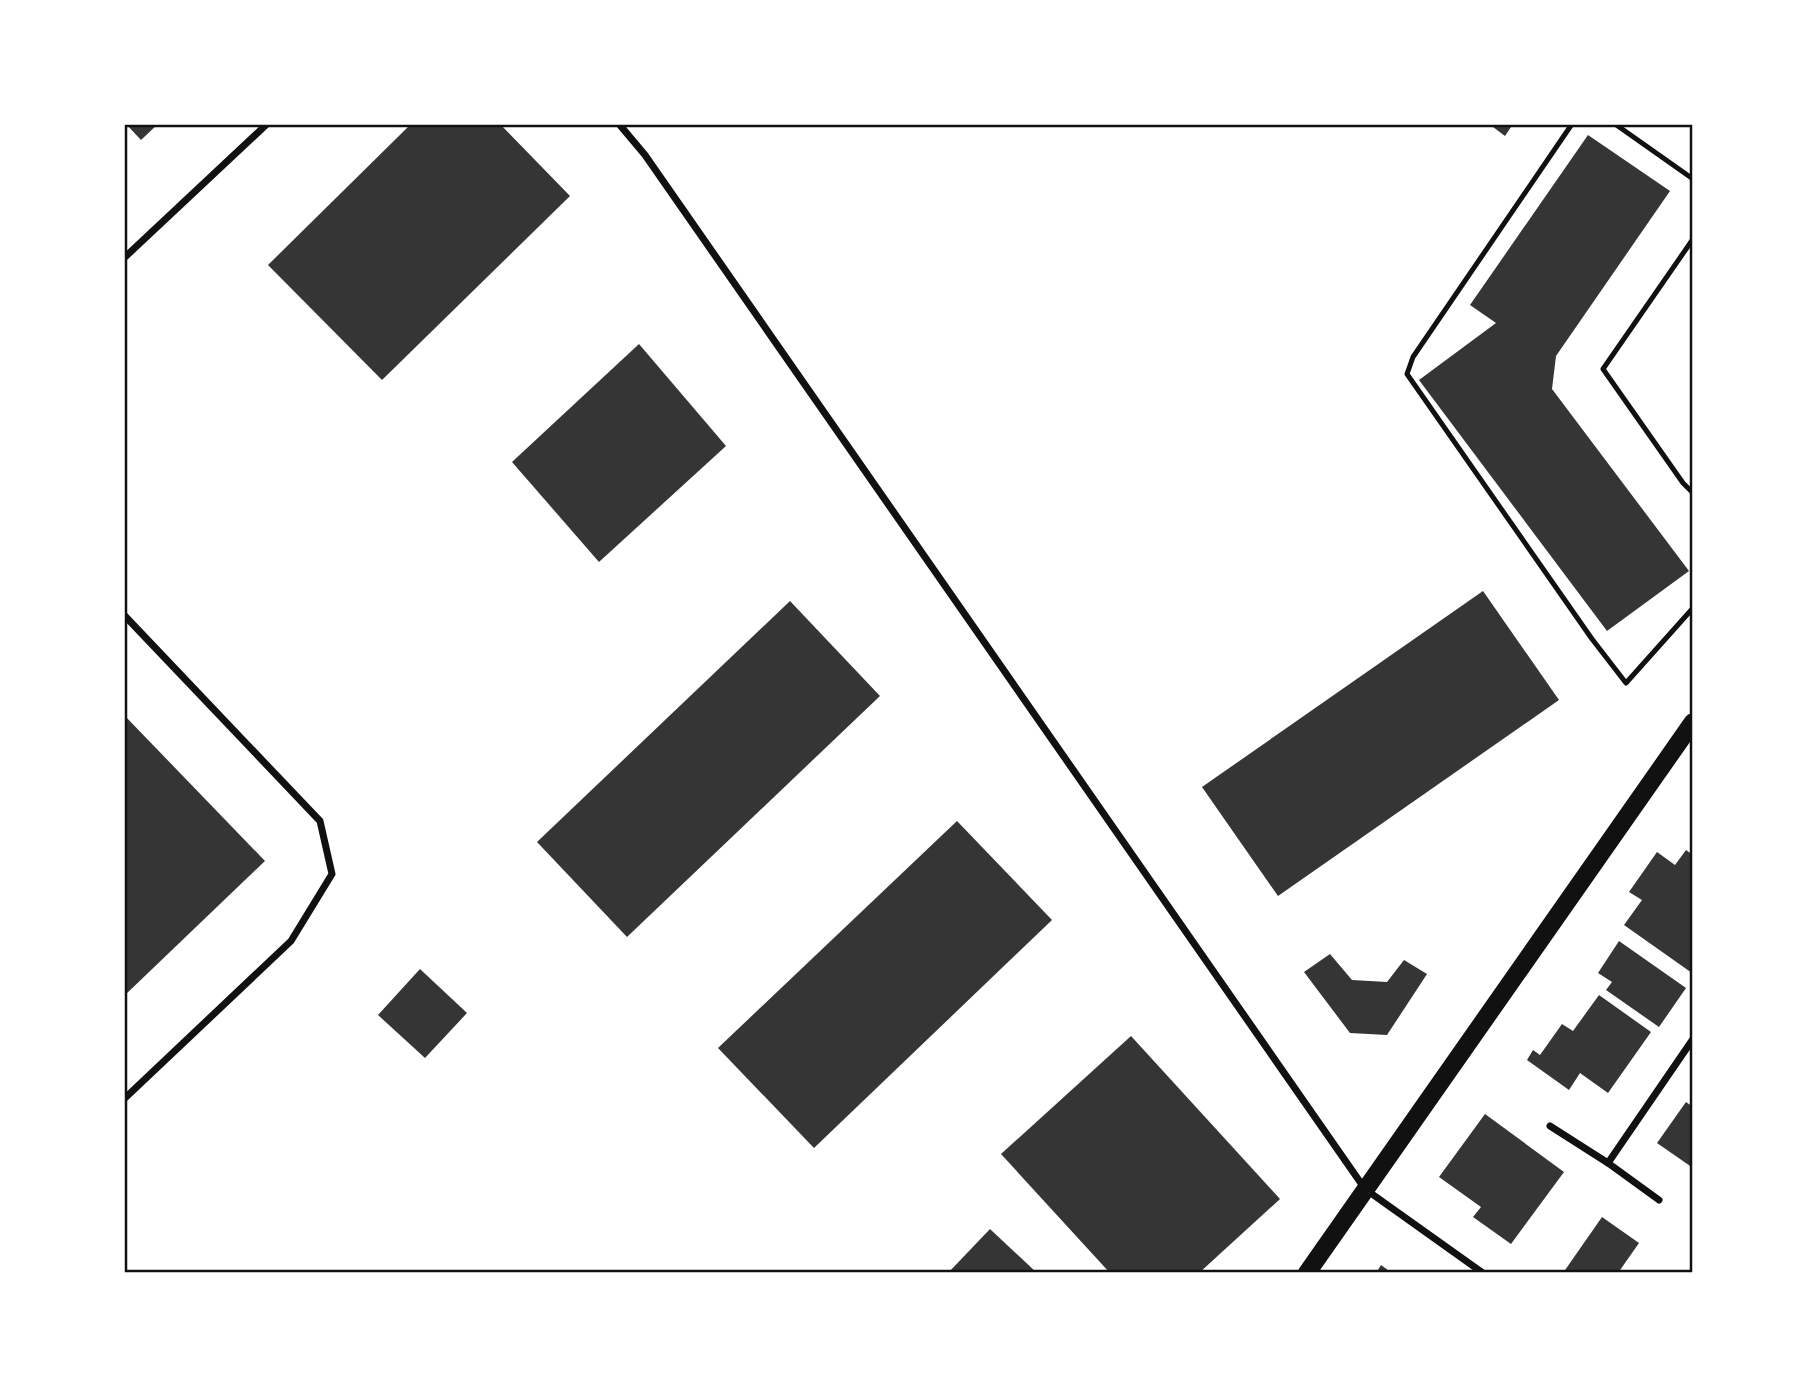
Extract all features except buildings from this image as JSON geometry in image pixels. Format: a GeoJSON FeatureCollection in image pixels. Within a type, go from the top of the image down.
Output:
{"type":"FeatureCollection","features":[{"type":"Feature","properties":{"kind":"main road"},"geometry":{"type":"LineString","coordinates":[[1307,1273],[1693,722]]}},
{"type":"Feature","properties":{"kind":"street"},"geometry":{"type":"LineString","coordinates":[[124,258],[267,124]]}},
{"type":"Feature","properties":{"kind":"street"},"geometry":{"type":"LineString","coordinates":[[619,124],[645,155],[1365,1189],[1483,1273]]}},
{"type":"Feature","properties":{"kind":"street"},"geometry":{"type":"LineString","coordinates":[[124,615],[320,821],[332,874],[291,941],[124,1099]]}},
{"type":"Feature","properties":{"kind":"street"},"geometry":{"type":"LineString","coordinates":[[1608,1163],[1689,1050],[1693,1039]]}},
{"type":"Feature","properties":{"kind":"street"},"geometry":{"type":"LineString","coordinates":[[1550,1126],[1659,1200]]}},
{"type":"Feature","properties":{"kind":"lane"},"geometry":{"type":"LineString","coordinates":[[1572,124],[1413,356],[1408,374],[1592,639],[1626,683],[1693,607]]}},
{"type":"Feature","properties":{"kind":"lane"},"geometry":{"type":"LineString","coordinates":[[1615,124],[1693,179]]}},
{"type":"Feature","properties":{"kind":"lane"},"geometry":{"type":"LineString","coordinates":[[1693,239],[1603,369],[1683,483],[1693,493]]}}]}
